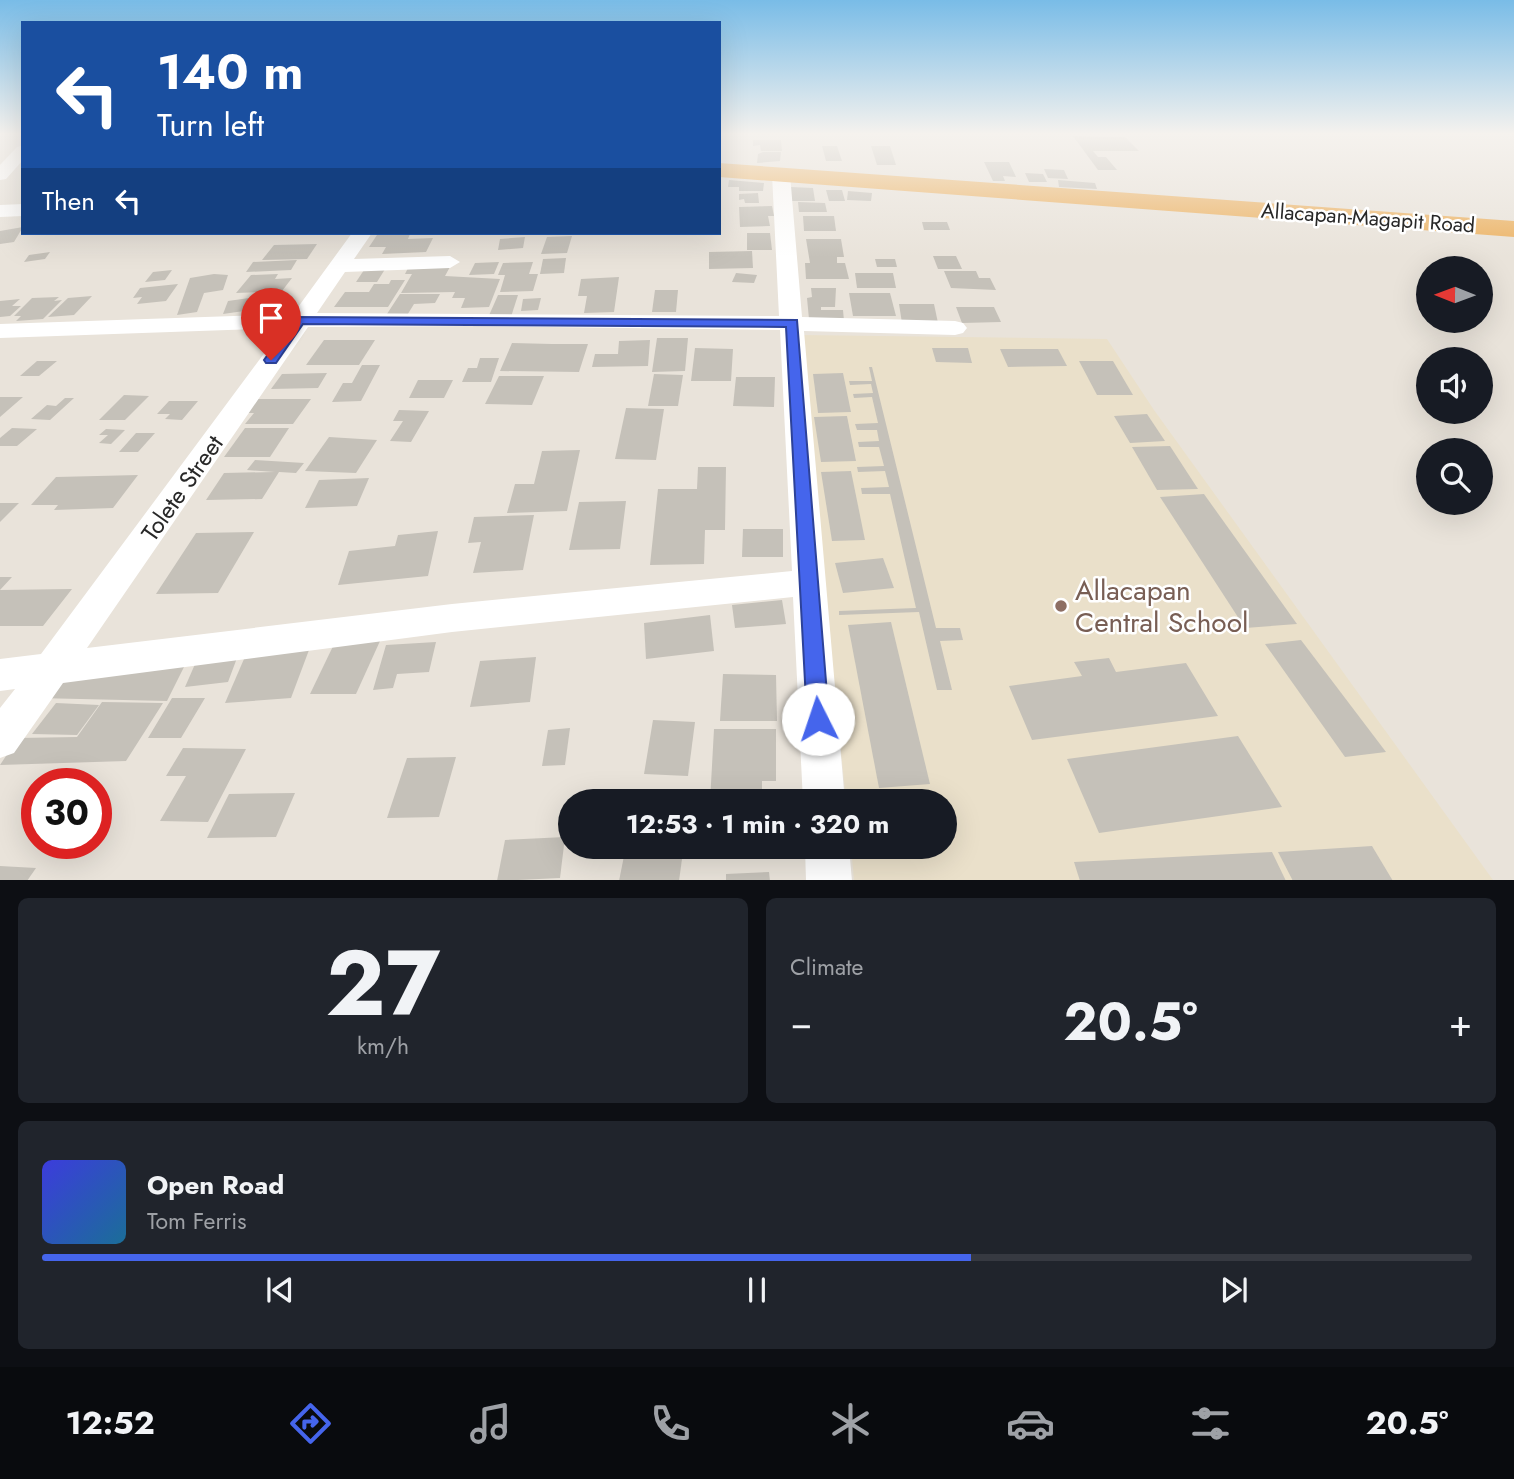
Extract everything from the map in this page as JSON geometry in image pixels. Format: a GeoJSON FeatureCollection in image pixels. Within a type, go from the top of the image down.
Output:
{"type":"FeatureCollection","features":[{"type":"Feature","properties":{"kind":"highway","name":"Allacapan-Magapit Road"},"geometry":{"type":"LineString","coordinates":[[795,175],[1514,229]]}},
{"type":"Feature","properties":{"kind":"street"},"geometry":{"type":"LineString","coordinates":[[781,175],[823,789]]}},
{"type":"Feature","properties":{"kind":"street"},"geometry":{"type":"LineString","coordinates":[[0,211],[21,210]]}},
{"type":"Feature","properties":{"kind":"street","name":"Tolete Street"},"geometry":{"type":"LineString","coordinates":[[0,740],[54,668],[361,235]]}},
{"type":"Feature","properties":{"kind":"street"},"geometry":{"type":"LineString","coordinates":[[338,266],[450,262]]}},
{"type":"Feature","properties":{"kind":"street"},"geometry":{"type":"LineString","coordinates":[[0,331],[299,320],[792,323],[955,328]]}},
{"type":"Feature","properties":{"kind":"street"},"geometry":{"type":"LineString","coordinates":[[0,675],[452,618],[809,582]]}},
{"type":"Feature","properties":{"kind":"street"},"geometry":{"type":"LineString","coordinates":[[828,859],[829,880]]}},
{"type":"Feature","properties":{"kind":"shaded area","name":"Allacapan Central School"},"geometry":{"type":"Polygon","coordinates":[[[799,335],[1107,339],[1154,410],[1493,880],[854,880],[852,859],[957,859],[957,789],[845,789],[799,335]]]}},
{"type":"Feature","properties":{"kind":"building"},"geometry":{"type":"Polygon","coordinates":[[[990,175],[1015,175],[1016,177],[1003,176],[1005,181],[993,181],[990,175]]]}},
{"type":"Feature","properties":{"kind":"building"},"geometry":{"type":"Polygon","coordinates":[[[1026,175],[1044,175],[1047,182],[1029,182],[1026,175]]]}},
{"type":"Feature","properties":{"kind":"building"},"geometry":{"type":"Polygon","coordinates":[[[1047,175],[1066,175],[1068,179],[1048,178],[1047,175]]]}},
{"type":"Feature","properties":{"kind":"building"},"geometry":{"type":"Polygon","coordinates":[[[729,180],[764,183],[763,191],[739,191],[739,187],[728,187],[729,180]]]}},
{"type":"Feature","properties":{"kind":"building"},"geometry":{"type":"Polygon","coordinates":[[[1058,180],[1095,183],[1097,189],[1059,187],[1058,180]]]}},
{"type":"Feature","properties":{"kind":"building"},"geometry":{"type":"Polygon","coordinates":[[[791,187],[813,188],[815,201],[791,201],[791,187]]]}},
{"type":"Feature","properties":{"kind":"building"},"geometry":{"type":"Polygon","coordinates":[[[826,190],[842,190],[845,201],[829,201],[826,190]]]}},
{"type":"Feature","properties":{"kind":"building"},"geometry":{"type":"Polygon","coordinates":[[[848,191],[872,193],[871,201],[847,200],[848,191]]]}},
{"type":"Feature","properties":{"kind":"building"},"geometry":{"type":"Polygon","coordinates":[[[758,193],[759,203],[739,200],[739,194],[758,193]]]}},
{"type":"Feature","properties":{"kind":"building"},"geometry":{"type":"Polygon","coordinates":[[[798,202],[825,203],[827,212],[799,212],[798,202]]]}},
{"type":"Feature","properties":{"kind":"building"},"geometry":{"type":"Polygon","coordinates":[[[772,206],[774,216],[768,216],[770,226],[740,227],[739,207],[772,206]]]}},
{"type":"Feature","properties":{"kind":"building"},"geometry":{"type":"Polygon","coordinates":[[[803,216],[834,216],[836,231],[804,231],[803,216]]]}},
{"type":"Feature","properties":{"kind":"building"},"geometry":{"type":"Polygon","coordinates":[[[922,222],[947,222],[950,230],[924,230],[922,222]]]}},
{"type":"Feature","properties":{"kind":"building"},"geometry":{"type":"Polygon","coordinates":[[[21,227],[14,242],[0,244],[0,231],[21,227]]]}},
{"type":"Feature","properties":{"kind":"building"},"geometry":{"type":"Polygon","coordinates":[[[747,233],[770,233],[772,250],[747,250],[747,233]]]}},
{"type":"Feature","properties":{"kind":"building"},"geometry":{"type":"Polygon","coordinates":[[[377,235],[410,235],[408,239],[433,238],[426,252],[382,254],[386,247],[369,247],[377,235]]]}},
{"type":"Feature","properties":{"kind":"building"},"geometry":{"type":"Polygon","coordinates":[[[572,236],[567,253],[541,254],[547,237],[572,236]]]}},
{"type":"Feature","properties":{"kind":"building"},"geometry":{"type":"Polygon","coordinates":[[[525,237],[523,248],[498,250],[500,239],[525,237]]]}},
{"type":"Feature","properties":{"kind":"building"},"geometry":{"type":"Polygon","coordinates":[[[806,239],[841,239],[844,257],[837,257],[837,263],[845,263],[849,279],[806,279],[805,263],[810,263],[806,239]]]}},
{"type":"Feature","properties":{"kind":"building"},"geometry":{"type":"Polygon","coordinates":[[[317,244],[307,259],[262,260],[274,245],[317,244]]]}},
{"type":"Feature","properties":{"kind":"building"},"geometry":{"type":"Polygon","coordinates":[[[752,251],[753,268],[709,269],[709,252],[752,251]]]}},
{"type":"Feature","properties":{"kind":"building"},"geometry":{"type":"Polygon","coordinates":[[[50,252],[45,259],[24,262],[29,255],[50,252]]]}},
{"type":"Feature","properties":{"kind":"building"},"geometry":{"type":"Polygon","coordinates":[[[933,256],[956,256],[962,269],[938,269],[933,256]]]}},
{"type":"Feature","properties":{"kind":"building"},"geometry":{"type":"Polygon","coordinates":[[[566,258],[564,273],[540,274],[543,259],[566,258]]]}},
{"type":"Feature","properties":{"kind":"building"},"geometry":{"type":"Polygon","coordinates":[[[875,259],[895,259],[897,267],[877,267],[875,259]]]}},
{"type":"Feature","properties":{"kind":"building"},"geometry":{"type":"Polygon","coordinates":[[[297,260],[291,270],[246,272],[253,262],[297,260]]]}},
{"type":"Feature","properties":{"kind":"building"},"geometry":{"type":"Polygon","coordinates":[[[499,262],[494,274],[469,275],[475,263],[499,262]]]}},
{"type":"Feature","properties":{"kind":"building"},"geometry":{"type":"Polygon","coordinates":[[[533,262],[529,274],[538,274],[533,291],[500,292],[505,275],[498,275],[503,263],[533,262]]]}},
{"type":"Feature","properties":{"kind":"building"},"geometry":{"type":"Polygon","coordinates":[[[451,265],[445,276],[500,279],[489,307],[461,308],[465,298],[452,298],[455,292],[401,293],[412,274],[405,274],[409,266],[451,265]]]}},
{"type":"Feature","properties":{"kind":"building"},"geometry":{"type":"Polygon","coordinates":[[[387,266],[377,282],[356,282],[366,267],[387,266]]]}},
{"type":"Feature","properties":{"kind":"building"},"geometry":{"type":"Polygon","coordinates":[[[172,270],[165,280],[145,282],[153,272],[172,270]]]}},
{"type":"Feature","properties":{"kind":"building"},"geometry":{"type":"Polygon","coordinates":[[[944,271],[976,271],[979,278],[990,278],[996,290],[951,288],[944,271]]]}},
{"type":"Feature","properties":{"kind":"building"},"geometry":{"type":"Polygon","coordinates":[[[736,273],[757,275],[754,283],[732,282],[736,273]]]}},
{"type":"Feature","properties":{"kind":"building"},"geometry":{"type":"Polygon","coordinates":[[[855,273],[893,273],[896,288],[857,288],[855,273]]]}},
{"type":"Feature","properties":{"kind":"building"},"geometry":{"type":"Polygon","coordinates":[[[278,274],[275,279],[292,278],[282,291],[236,293],[251,275],[278,274]]]}},
{"type":"Feature","properties":{"kind":"building"},"geometry":{"type":"Polygon","coordinates":[[[228,275],[223,290],[204,293],[197,312],[177,315],[190,278],[228,275]]]}},
{"type":"Feature","properties":{"kind":"building"},"geometry":{"type":"Polygon","coordinates":[[[619,277],[614,312],[584,313],[587,296],[578,296],[581,279],[619,277]]]}},
{"type":"Feature","properties":{"kind":"building"},"geometry":{"type":"Polygon","coordinates":[[[391,280],[405,280],[388,307],[334,307],[345,292],[369,292],[374,284],[389,284],[391,280]]]}},
{"type":"Feature","properties":{"kind":"building"},"geometry":{"type":"Polygon","coordinates":[[[178,284],[166,301],[137,304],[142,297],[133,298],[140,288],[178,284]]]}},
{"type":"Feature","properties":{"kind":"building"},"geometry":{"type":"Polygon","coordinates":[[[811,288],[836,288],[835,307],[821,307],[821,310],[843,310],[844,321],[809,319],[807,298],[812,297],[811,288]]]}},
{"type":"Feature","properties":{"kind":"building"},"geometry":{"type":"Polygon","coordinates":[[[655,290],[678,290],[676,312],[652,312],[655,290]]]}},
{"type":"Feature","properties":{"kind":"building"},"geometry":{"type":"Polygon","coordinates":[[[849,293],[890,293],[896,316],[853,316],[849,293]]]}},
{"type":"Feature","properties":{"kind":"building"},"geometry":{"type":"Polygon","coordinates":[[[400,294],[440,294],[435,303],[414,304],[406,317],[385,317],[400,294]]]}},
{"type":"Feature","properties":{"kind":"building"},"geometry":{"type":"Polygon","coordinates":[[[498,295],[518,295],[510,320],[487,320],[498,295]]]}},
{"type":"Feature","properties":{"kind":"building"},"geometry":{"type":"Polygon","coordinates":[[[92,296],[74,315],[48,317],[68,298],[92,296]]]}},
{"type":"Feature","properties":{"kind":"building"},"geometry":{"type":"Polygon","coordinates":[[[59,297],[54,301],[62,300],[43,319],[16,321],[21,316],[14,316],[32,298],[59,297]]]}},
{"type":"Feature","properties":{"kind":"building"},"geometry":{"type":"Polygon","coordinates":[[[249,298],[244,311],[223,314],[228,301],[249,298]]]}},
{"type":"Feature","properties":{"kind":"building"},"geometry":{"type":"Polygon","coordinates":[[[541,298],[538,310],[521,311],[523,299],[541,298]]]}},
{"type":"Feature","properties":{"kind":"building"},"geometry":{"type":"Polygon","coordinates":[[[20,299],[12,306],[21,306],[10,316],[0,317],[0,301],[20,299]]]}},
{"type":"Feature","properties":{"kind":"building"},"geometry":{"type":"Polygon","coordinates":[[[899,304],[934,304],[938,323],[902,323],[899,304]]]}},
{"type":"Feature","properties":{"kind":"building"},"geometry":{"type":"Polygon","coordinates":[[[956,307],[994,307],[1001,322],[962,323],[956,307]]]}},
{"type":"Feature","properties":{"kind":"building"},"geometry":{"type":"Polygon","coordinates":[[[657,338],[688,338],[685,371],[652,372],[657,338]]]}},
{"type":"Feature","properties":{"kind":"building"},"geometry":{"type":"Polygon","coordinates":[[[324,340],[375,340],[359,365],[306,365],[324,340]]]}},
{"type":"Feature","properties":{"kind":"building"},"geometry":{"type":"Polygon","coordinates":[[[650,340],[648,366],[592,367],[595,354],[618,354],[619,341],[650,340]]]}},
{"type":"Feature","properties":{"kind":"building"},"geometry":{"type":"Polygon","coordinates":[[[512,343],[588,344],[579,372],[500,371],[512,343]]]}},
{"type":"Feature","properties":{"kind":"building"},"geometry":{"type":"Polygon","coordinates":[[[695,348],[733,349],[731,381],[691,381],[695,348]]]}},
{"type":"Feature","properties":{"kind":"building"},"geometry":{"type":"Polygon","coordinates":[[[932,348],[968,348],[972,363],[936,362],[932,348]]]}},
{"type":"Feature","properties":{"kind":"building"},"geometry":{"type":"Polygon","coordinates":[[[1000,349],[1058,349],[1067,366],[1008,367],[1000,349]]]}},
{"type":"Feature","properties":{"kind":"building"},"geometry":{"type":"Polygon","coordinates":[[[480,358],[499,358],[491,382],[462,382],[468,368],[477,368],[480,358]]]}},
{"type":"Feature","properties":{"kind":"building"},"geometry":{"type":"Polygon","coordinates":[[[37,361],[57,361],[39,376],[20,376],[37,361]]]}},
{"type":"Feature","properties":{"kind":"building"},"geometry":{"type":"Polygon","coordinates":[[[1079,361],[1113,361],[1133,395],[1097,395],[1079,361]]]}},
{"type":"Feature","properties":{"kind":"building"},"geometry":{"type":"Polygon","coordinates":[[[362,365],[380,365],[361,401],[332,402],[343,383],[352,383],[362,365]]]}},
{"type":"Feature","properties":{"kind":"building"},"geometry":{"type":"Polygon","coordinates":[[[869,367],[872,367],[936,628],[960,628],[963,640],[940,641],[952,690],[937,690],[919,612],[839,615],[839,611],[916,608],[890,494],[862,494],[861,488],[889,487],[885,471],[858,472],[857,467],[884,466],[879,447],[859,447],[858,442],[879,441],[877,430],[857,430],[855,424],[878,423],[872,397],[854,398],[853,394],[873,393],[871,384],[850,385],[849,381],[872,381],[869,367]]]}},
{"type":"Feature","properties":{"kind":"building"},"geometry":{"type":"Polygon","coordinates":[[[327,373],[318,388],[271,389],[282,374],[327,373]]]}},
{"type":"Feature","properties":{"kind":"building"},"geometry":{"type":"Polygon","coordinates":[[[843,373],[851,412],[818,413],[813,374],[843,373]]]}},
{"type":"Feature","properties":{"kind":"building"},"geometry":{"type":"Polygon","coordinates":[[[654,374],[683,375],[678,406],[648,406],[654,374]]]}},
{"type":"Feature","properties":{"kind":"building"},"geometry":{"type":"Polygon","coordinates":[[[499,376],[544,376],[532,405],[485,404],[499,376]]]}},
{"type":"Feature","properties":{"kind":"building"},"geometry":{"type":"Polygon","coordinates":[[[736,377],[775,377],[774,407],[733,406],[736,377]]]}},
{"type":"Feature","properties":{"kind":"building"},"geometry":{"type":"Polygon","coordinates":[[[418,380],[453,380],[444,398],[409,398],[418,380]]]}},
{"type":"Feature","properties":{"kind":"building"},"geometry":{"type":"Polygon","coordinates":[[[124,395],[149,396],[125,420],[99,420],[124,395]]]}},
{"type":"Feature","properties":{"kind":"building"},"geometry":{"type":"Polygon","coordinates":[[[0,397],[23,397],[0,417],[0,397]]]}},
{"type":"Feature","properties":{"kind":"building"},"geometry":{"type":"Polygon","coordinates":[[[65,398],[74,398],[50,420],[31,419],[47,405],[56,406],[65,398]]]}},
{"type":"Feature","properties":{"kind":"building"},"geometry":{"type":"Polygon","coordinates":[[[257,399],[311,399],[293,424],[245,424],[254,413],[245,413],[257,399]]]}},
{"type":"Feature","properties":{"kind":"building"},"geometry":{"type":"Polygon","coordinates":[[[169,401],[198,401],[182,420],[165,419],[170,414],[157,414],[169,401]]]}},
{"type":"Feature","properties":{"kind":"building"},"geometry":{"type":"Polygon","coordinates":[[[626,408],[664,409],[656,460],[615,459],[626,408]]]}},
{"type":"Feature","properties":{"kind":"building"},"geometry":{"type":"Polygon","coordinates":[[[399,410],[429,411],[411,442],[390,441],[403,421],[393,421],[399,410]]]}},
{"type":"Feature","properties":{"kind":"building"},"geometry":{"type":"Polygon","coordinates":[[[1147,414],[1165,441],[1130,443],[1114,416],[1147,414]]]}},
{"type":"Feature","properties":{"kind":"building"},"geometry":{"type":"Polygon","coordinates":[[[847,416],[856,461],[821,462],[814,417],[847,416]]]}},
{"type":"Feature","properties":{"kind":"building"},"geometry":{"type":"Polygon","coordinates":[[[12,428],[37,429],[17,446],[0,446],[0,438],[12,428]]]}},
{"type":"Feature","properties":{"kind":"building"},"geometry":{"type":"Polygon","coordinates":[[[245,428],[289,428],[270,457],[224,457],[245,428]]]}},
{"type":"Feature","properties":{"kind":"building"},"geometry":{"type":"Polygon","coordinates":[[[106,429],[125,430],[111,444],[99,443],[108,435],[99,435],[106,429]]]}},
{"type":"Feature","properties":{"kind":"building"},"geometry":{"type":"Polygon","coordinates":[[[136,433],[155,433],[138,452],[119,452],[136,433]]]}},
{"type":"Feature","properties":{"kind":"building"},"geometry":{"type":"Polygon","coordinates":[[[329,437],[377,440],[356,473],[305,471],[329,437]]]}},
{"type":"Feature","properties":{"kind":"building"},"geometry":{"type":"Polygon","coordinates":[[[1170,446],[1198,489],[1157,490],[1132,447],[1170,446]]]}},
{"type":"Feature","properties":{"kind":"building"},"geometry":{"type":"Polygon","coordinates":[[[580,450],[567,511],[507,513],[515,484],[534,484],[542,451],[580,450]]]}},
{"type":"Feature","properties":{"kind":"building"},"geometry":{"type":"Polygon","coordinates":[[[255,460],[304,463],[296,473],[279,472],[262,499],[206,500],[224,473],[275,472],[247,470],[255,460]]]}},
{"type":"Feature","properties":{"kind":"building"},"geometry":{"type":"Polygon","coordinates":[[[698,467],[726,467],[725,530],[705,530],[704,564],[650,565],[658,489],[697,489],[698,467]]]}},
{"type":"Feature","properties":{"kind":"building"},"geometry":{"type":"Polygon","coordinates":[[[851,471],[865,540],[832,541],[821,472],[851,471]]]}},
{"type":"Feature","properties":{"kind":"building"},"geometry":{"type":"Polygon","coordinates":[[[138,475],[113,508],[54,510],[58,505],[31,505],[56,477],[138,475]]]}},
{"type":"Feature","properties":{"kind":"building"},"geometry":{"type":"Polygon","coordinates":[[[369,478],[357,506],[305,508],[319,480],[369,478]]]}},
{"type":"Feature","properties":{"kind":"building"},"geometry":{"type":"Polygon","coordinates":[[[1204,494],[1297,624],[1245,628],[1160,497],[1204,494]]]}},
{"type":"Feature","properties":{"kind":"building"},"geometry":{"type":"Polygon","coordinates":[[[626,501],[620,549],[569,550],[579,502],[626,501]]]}},
{"type":"Feature","properties":{"kind":"building"},"geometry":{"type":"Polygon","coordinates":[[[0,503],[19,503],[0,522],[0,503]]]}},
{"type":"Feature","properties":{"kind":"building"},"geometry":{"type":"Polygon","coordinates":[[[534,515],[523,570],[473,573],[481,542],[468,543],[474,517],[534,515]]]}},
{"type":"Feature","properties":{"kind":"building"},"geometry":{"type":"Polygon","coordinates":[[[743,529],[783,529],[783,557],[742,557],[743,529]]]}},
{"type":"Feature","properties":{"kind":"building"},"geometry":{"type":"Polygon","coordinates":[[[438,531],[428,576],[338,585],[349,551],[395,546],[398,535],[438,531]]]}},
{"type":"Feature","properties":{"kind":"building"},"geometry":{"type":"Polygon","coordinates":[[[254,532],[218,593],[156,594],[196,533],[254,532]]]}},
{"type":"Feature","properties":{"kind":"building"},"geometry":{"type":"Polygon","coordinates":[[[883,558],[894,588],[843,593],[835,563],[883,558]]]}},
{"type":"Feature","properties":{"kind":"building"},"geometry":{"type":"Polygon","coordinates":[[[0,577],[12,577],[0,590],[0,577]]]}},
{"type":"Feature","properties":{"kind":"building"},"geometry":{"type":"Polygon","coordinates":[[[72,589],[43,626],[0,626],[0,590],[72,589]]]}},
{"type":"Feature","properties":{"kind":"building"},"geometry":{"type":"Polygon","coordinates":[[[782,600],[786,624],[735,628],[732,605],[782,600]]]}},
{"type":"Feature","properties":{"kind":"building"},"geometry":{"type":"Polygon","coordinates":[[[710,615],[714,651],[646,659],[644,623],[710,615]]]}},
{"type":"Feature","properties":{"kind":"building"},"geometry":{"type":"Polygon","coordinates":[[[891,622],[930,784],[879,788],[848,625],[891,622]]]}},
{"type":"Feature","properties":{"kind":"building"},"geometry":{"type":"Polygon","coordinates":[[[336,640],[380,641],[356,694],[310,694],[336,640]]]}},
{"type":"Feature","properties":{"kind":"building"},"geometry":{"type":"Polygon","coordinates":[[[1301,640],[1386,752],[1345,757],[1265,644],[1301,640]]]}},
{"type":"Feature","properties":{"kind":"building"},"geometry":{"type":"Polygon","coordinates":[[[436,642],[429,672],[397,674],[393,688],[373,690],[386,645],[436,642]]]}},
{"type":"Feature","properties":{"kind":"building"},"geometry":{"type":"Polygon","coordinates":[[[250,645],[309,650],[291,698],[225,703],[250,645]]]}},
{"type":"Feature","properties":{"kind":"building"},"geometry":{"type":"Polygon","coordinates":[[[240,650],[228,682],[185,687],[199,655],[240,650]]]}},
{"type":"Feature","properties":{"kind":"building"},"geometry":{"type":"Polygon","coordinates":[[[536,657],[530,702],[470,707],[480,661],[536,657]]]}},
{"type":"Feature","properties":{"kind":"building"},"geometry":{"type":"Polygon","coordinates":[[[1109,658],[1116,672],[1186,663],[1218,716],[1032,740],[1009,686],[1082,676],[1074,662],[1109,658]]]}},
{"type":"Feature","properties":{"kind":"building"},"geometry":{"type":"Polygon","coordinates":[[[188,659],[167,701],[37,698],[60,668],[188,659]]]}},
{"type":"Feature","properties":{"kind":"building"},"geometry":{"type":"Polygon","coordinates":[[[723,674],[776,675],[777,721],[720,721],[723,674]]]}},
{"type":"Feature","properties":{"kind":"building"},"geometry":{"type":"Polygon","coordinates":[[[172,698],[205,698],[181,738],[148,738],[172,698]]]}},
{"type":"Feature","properties":{"kind":"building"},"geometry":{"type":"Polygon","coordinates":[[[102,702],[163,703],[126,761],[0,765],[18,738],[77,737],[102,702]]]}},
{"type":"Feature","properties":{"kind":"building"},"geometry":{"type":"Polygon","coordinates":[[[56,703],[99,705],[77,735],[32,734],[56,703]]]}},
{"type":"Feature","properties":{"kind":"building"},"geometry":{"type":"Polygon","coordinates":[[[653,720],[695,722],[688,776],[644,774],[653,720]]]}},
{"type":"Feature","properties":{"kind":"building"},"geometry":{"type":"Polygon","coordinates":[[[570,728],[565,765],[542,766],[548,730],[570,728]]]}},
{"type":"Feature","properties":{"kind":"building"},"geometry":{"type":"Polygon","coordinates":[[[714,729],[776,729],[776,781],[762,781],[762,789],[711,789],[714,729]]]}},
{"type":"Feature","properties":{"kind":"building"},"geometry":{"type":"Polygon","coordinates":[[[1238,736],[1282,807],[1099,833],[1067,759],[1238,736]]]}},
{"type":"Feature","properties":{"kind":"building"},"geometry":{"type":"Polygon","coordinates":[[[183,748],[246,749],[208,822],[160,821],[186,776],[166,776],[183,748]]]}},
{"type":"Feature","properties":{"kind":"building"},"geometry":{"type":"Polygon","coordinates":[[[456,757],[439,817],[387,818],[407,758],[456,757]]]}},
{"type":"Feature","properties":{"kind":"building"},"geometry":{"type":"Polygon","coordinates":[[[295,793],[276,837],[207,838],[229,794],[295,793]]]}},
{"type":"Feature","properties":{"kind":"building"},"geometry":{"type":"Polygon","coordinates":[[[558,837],[558,859],[562,859],[560,878],[497,880],[505,840],[558,837]]]}},
{"type":"Feature","properties":{"kind":"building"},"geometry":{"type":"Polygon","coordinates":[[[1372,846],[1392,880],[1292,880],[1278,852],[1372,846]]]}},
{"type":"Feature","properties":{"kind":"building"},"geometry":{"type":"Polygon","coordinates":[[[1272,852],[1286,880],[1080,880],[1074,862],[1272,852]]]}},
{"type":"Feature","properties":{"kind":"building"},"geometry":{"type":"Polygon","coordinates":[[[623,859],[682,859],[679,880],[619,880],[623,859]]]}},
{"type":"Feature","properties":{"kind":"building"},"geometry":{"type":"Polygon","coordinates":[[[0,866],[36,868],[28,880],[0,880],[0,866]]]}},
{"type":"Feature","properties":{"kind":"building"},"geometry":{"type":"Polygon","coordinates":[[[769,872],[770,880],[726,880],[726,874],[769,872]]]}},
{"type":"Feature","properties":{"kind":"place","name":"Allacapan Central School"},"geometry":{"type":"Point","coordinates":[1061,606]}},
{"type":"Feature","properties":{"kind":"route"},"geometry":{"type":"LineString","coordinates":[[271,360],[299,320],[792,323],[818,719]]}}]}
